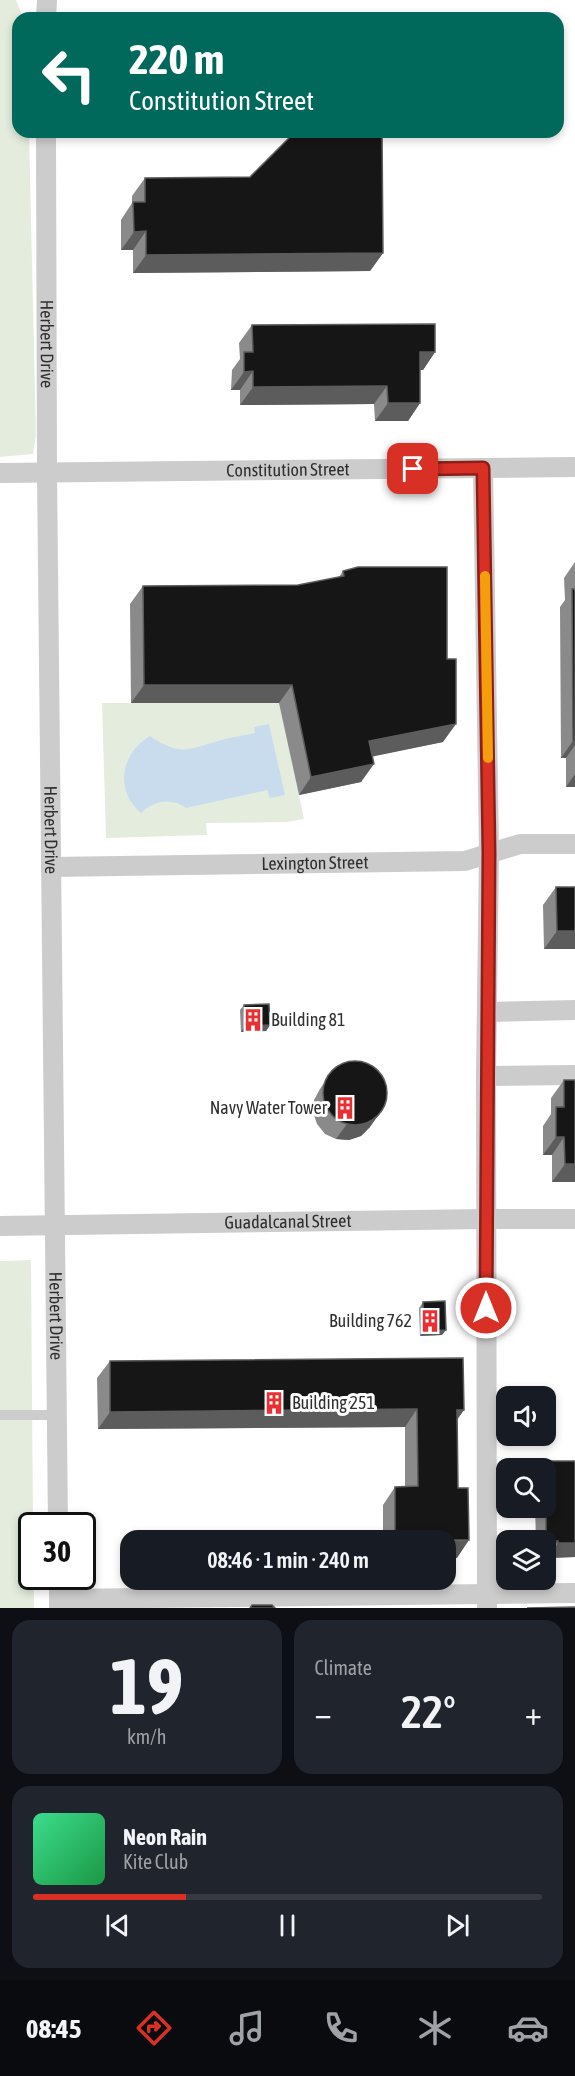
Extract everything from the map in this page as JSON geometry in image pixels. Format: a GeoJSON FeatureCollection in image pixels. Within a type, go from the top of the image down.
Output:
{"type":"FeatureCollection","features":[{"type":"Feature","properties":{"kind":"street","name":"Herbert Drive"},"geometry":{"type":"LineString","coordinates":[[46,138],[47,472],[58,1512]]}},
{"type":"Feature","properties":{"kind":"street","name":"Constitution Street"},"geometry":{"type":"LineString","coordinates":[[0,472],[575,467]]}},
{"type":"Feature","properties":{"kind":"street"},"geometry":{"type":"LineString","coordinates":[[483,468],[489,853],[486,1076],[487,1601]]}},
{"type":"Feature","properties":{"kind":"street","name":"Lexington Street"},"geometry":{"type":"LineString","coordinates":[[51,867],[465,861],[520,844],[575,844]]}},
{"type":"Feature","properties":{"kind":"street"},"geometry":{"type":"LineString","coordinates":[[487,1012],[575,1010]]}},
{"type":"Feature","properties":{"kind":"street"},"geometry":{"type":"LineString","coordinates":[[486,1076],[575,1075]]}},
{"type":"Feature","properties":{"kind":"street","name":"Guadalcanal Street"},"geometry":{"type":"LineString","coordinates":[[0,1226],[575,1219]]}},
{"type":"Feature","properties":{"kind":"street"},"geometry":{"type":"LineString","coordinates":[[59,1604],[487,1601],[575,1593]]}},
{"type":"Feature","properties":{"kind":"lane"},"geometry":{"type":"LineString","coordinates":[[0,1415],[57,1415]]}},
{"type":"Feature","properties":{"kind":"green space"},"geometry":{"type":"Polygon","coordinates":[[[0,0],[16,0],[21,12],[12,12],[12,138],[29,138],[36,435],[33,454],[0,457],[0,0]]]}},
{"type":"Feature","properties":{"kind":"green space"},"geometry":{"type":"Polygon","coordinates":[[[102,703],[330,703],[284,723],[304,819],[288,822],[206,823],[207,835],[106,838],[102,703]]]}},
{"type":"Feature","properties":{"kind":"green space"},"geometry":{"type":"Polygon","coordinates":[[[31,1260],[33,1512],[18,1512],[18,1590],[34,1590],[34,1608],[0,1608],[0,1261],[31,1260]]]}},
{"type":"Feature","properties":{"kind":"water"},"geometry":{"type":"Polygon","coordinates":[[[269,724],[285,795],[270,798],[267,790],[186,808],[174,802],[162,802],[141,813],[132,804],[124,783],[124,772],[133,752],[150,736],[176,749],[190,749],[227,738],[255,733],[254,727],[269,724]]]}},
{"type":"Feature","properties":{"kind":"building"},"geometry":{"type":"Polygon","coordinates":[[[289,138],[382,138],[383,253],[146,255],[146,231],[134,232],[133,202],[145,202],[145,178],[250,177],[289,138]]]}},
{"type":"Feature","properties":{"kind":"building"},"geometry":{"type":"Polygon","coordinates":[[[435,324],[435,352],[420,352],[420,403],[388,403],[387,386],[253,387],[253,371],[244,372],[244,352],[253,352],[252,325],[435,324]]]}},
{"type":"Feature","properties":{"kind":"building"},"geometry":{"type":"Polygon","coordinates":[[[358,567],[447,567],[447,659],[456,659],[456,724],[369,741],[374,764],[311,777],[292,685],[144,685],[143,586],[298,585],[344,576],[343,571],[358,567]]]}},
{"type":"Feature","properties":{"kind":"building"},"geometry":{"type":"Polygon","coordinates":[[[572,589],[575,589],[575,741],[573,741],[572,589]]]}},
{"type":"Feature","properties":{"kind":"building"},"geometry":{"type":"Polygon","coordinates":[[[556,887],[575,887],[575,931],[557,931],[556,887]]]}},
{"type":"Feature","properties":{"kind":"building","name":"Building 81"},"geometry":{"type":"Polygon","coordinates":[[[269,1004],[270,1025],[245,1026],[244,1005],[269,1004]]]}},
{"type":"Feature","properties":{"kind":"building","name":"Navy Water Tower"},"geometry":{"type":"Polygon","coordinates":[[[355,1061],[373,1067],[381,1075],[387,1093],[381,1111],[373,1119],[355,1125],[337,1119],[329,1111],[323,1093],[329,1075],[337,1067],[355,1061]]]}},
{"type":"Feature","properties":{"kind":"building"},"geometry":{"type":"Polygon","coordinates":[[[564,1080],[575,1080],[575,1164],[565,1164],[564,1137],[556,1137],[556,1107],[564,1107],[564,1080]]]}},
{"type":"Feature","properties":{"kind":"building","name":"Building 762"},"geometry":{"type":"Polygon","coordinates":[[[445,1301],[446,1330],[424,1331],[423,1302],[445,1301]]]}},
{"type":"Feature","properties":{"kind":"building"},"geometry":{"type":"Polygon","coordinates":[[[463,1358],[464,1410],[457,1410],[458,1488],[468,1488],[469,1540],[456,1540],[456,1530],[395,1530],[395,1487],[418,1486],[417,1409],[110,1412],[110,1361],[463,1358]]]}},
{"type":"Feature","properties":{"kind":"building"},"geometry":{"type":"Polygon","coordinates":[[[556,1461],[575,1461],[575,1543],[558,1543],[556,1530],[546,1530],[546,1518],[556,1518],[556,1461]]]}},
{"type":"Feature","properties":{"kind":"building"},"geometry":{"type":"Polygon","coordinates":[[[252,1605],[272,1605],[275,1608],[250,1608],[252,1605]]]}},
{"type":"Feature","properties":{"kind":"building"},"geometry":{"type":"Polygon","coordinates":[[[575,1607],[575,1608],[527,1608],[575,1607]]]}},
{"type":"Feature","properties":{"kind":"slow traffic"},"geometry":{"type":"LineString","coordinates":[[485,576],[488,758]]}},
{"type":"Feature","properties":{"kind":"place","name":"Building 81"},"geometry":{"type":"Point","coordinates":[253,1020]}},
{"type":"Feature","properties":{"kind":"place","name":"Navy Water Tower"},"geometry":{"type":"Point","coordinates":[345,1108]}},
{"type":"Feature","properties":{"kind":"place","name":"Building 762"},"geometry":{"type":"Point","coordinates":[430,1321]}},
{"type":"Feature","properties":{"kind":"place","name":"Building 251"},"geometry":{"type":"Point","coordinates":[274,1403]}},
{"type":"Feature","properties":{"kind":"route"},"geometry":{"type":"LineString","coordinates":[[413,469],[483,468],[489,853],[486,1308]]}}]}
